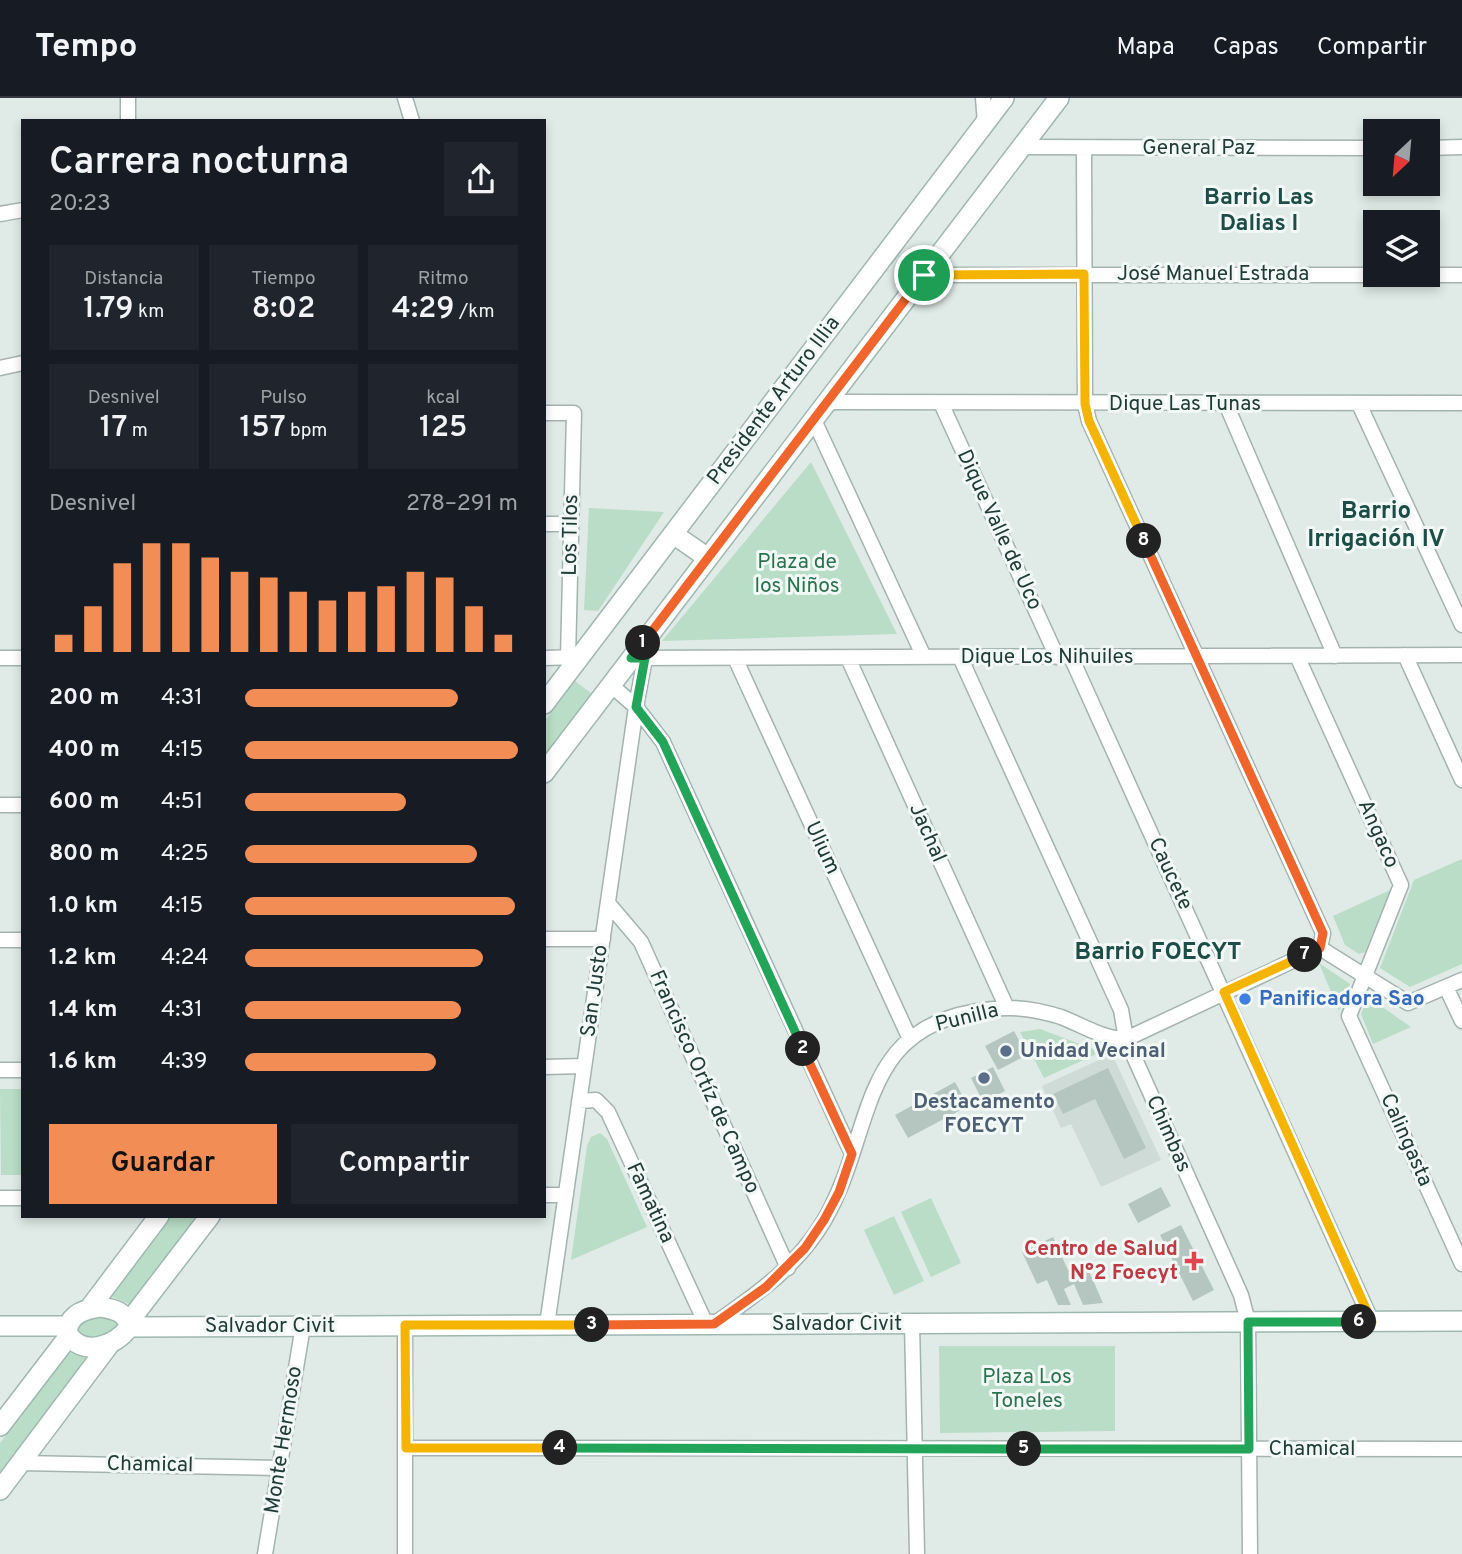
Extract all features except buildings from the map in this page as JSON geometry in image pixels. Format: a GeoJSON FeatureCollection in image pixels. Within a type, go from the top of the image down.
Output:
{"type":"FeatureCollection","features":[{"type":"Feature","properties":{"kind":"street"},"geometry":{"type":"LineString","coordinates":[[128,98],[128,119]]}},
{"type":"Feature","properties":{"kind":"street"},"geometry":{"type":"LineString","coordinates":[[405,98],[411,119]]}},
{"type":"Feature","properties":{"kind":"street"},"geometry":{"type":"LineString","coordinates":[[983,98],[985,124]]}},
{"type":"Feature","properties":{"kind":"street","name":"Presidente Arturo Illia"},"geometry":{"type":"LineString","coordinates":[[546,701],[573,657],[673,534],[1004,98]]}},
{"type":"Feature","properties":{"kind":"street","name":"Presidente Arturo Illia"},"geometry":{"type":"LineString","coordinates":[[546,770],[611,685],[638,658],[708,558],[819,410],[1059,98]]}},
{"type":"Feature","properties":{"kind":"street","name":"General Paz"},"geometry":{"type":"LineString","coordinates":[[1022,147],[1363,148]]}},
{"type":"Feature","properties":{"kind":"street"},"geometry":{"type":"LineString","coordinates":[[1084,148],[1085,404],[1089,421],[1323,933],[1320,948]]}},
{"type":"Feature","properties":{"kind":"street"},"geometry":{"type":"LineString","coordinates":[[1440,148],[1462,148]]}},
{"type":"Feature","properties":{"kind":"street"},"geometry":{"type":"LineString","coordinates":[[0,214],[21,210]]}},
{"type":"Feature","properties":{"kind":"street","name":"José Manuel Estrada"},"geometry":{"type":"LineString","coordinates":[[924,275],[1363,275]]}},
{"type":"Feature","properties":{"kind":"street"},"geometry":{"type":"LineString","coordinates":[[1440,275],[1462,275]]}},
{"type":"Feature","properties":{"kind":"street"},"geometry":{"type":"LineString","coordinates":[[0,369],[21,364]]}},
{"type":"Feature","properties":{"kind":"street","name":"Dique Las Tunas"},"geometry":{"type":"LineString","coordinates":[[819,410],[941,403],[1462,403]]}},
{"type":"Feature","properties":{"kind":"street","name":"Dique Valle de Uco"},"geometry":{"type":"LineString","coordinates":[[941,403],[1064,657]]}},
{"type":"Feature","properties":{"kind":"street"},"geometry":{"type":"LineString","coordinates":[[1226,404],[1335,656]]}},
{"type":"Feature","properties":{"kind":"street"},"geometry":{"type":"LineString","coordinates":[[1359,404],[1462,625]]}},
{"type":"Feature","properties":{"kind":"street"},"geometry":{"type":"LineString","coordinates":[[819,410],[924,657]]}},
{"type":"Feature","properties":{"kind":"street","name":"Los Tilos"},"geometry":{"type":"LineString","coordinates":[[546,414],[574,413],[571,524],[573,657]]}},
{"type":"Feature","properties":{"kind":"street"},"geometry":{"type":"LineString","coordinates":[[546,524],[571,524]]}},
{"type":"Feature","properties":{"kind":"street"},"geometry":{"type":"LineString","coordinates":[[673,534],[708,558]]}},
{"type":"Feature","properties":{"kind":"street"},"geometry":{"type":"LineString","coordinates":[[1405,655],[1462,780]]}},
{"type":"Feature","properties":{"kind":"street","name":"Dique Los Nihuiles"},"geometry":{"type":"LineString","coordinates":[[638,658],[1462,655]]}},
{"type":"Feature","properties":{"kind":"street","name":"Angaco"},"geometry":{"type":"LineString","coordinates":[[1297,656],[1401,885],[1349,1016]]}},
{"type":"Feature","properties":{"kind":"street"},"geometry":{"type":"LineString","coordinates":[[546,657],[573,657]]}},
{"type":"Feature","properties":{"kind":"street","name":"Jachal"},"geometry":{"type":"LineString","coordinates":[[848,657],[1007,1008]]}},
{"type":"Feature","properties":{"kind":"street","name":"Chimbas"},"geometry":{"type":"LineString","coordinates":[[960,657],[1121,1010],[1125,1039],[1241,1295],[1248,1322],[1250,1554]]}},
{"type":"Feature","properties":{"kind":"street","name":"Caucete"},"geometry":{"type":"LineString","coordinates":[[1064,657],[1224,992],[1372,1322]]}},
{"type":"Feature","properties":{"kind":"street"},"geometry":{"type":"LineString","coordinates":[[0,658],[21,658]]}},
{"type":"Feature","properties":{"kind":"street","name":"San Justo"},"geometry":{"type":"LineString","coordinates":[[547,1325],[636,707],[638,658]]}},
{"type":"Feature","properties":{"kind":"street","name":"Ulium"},"geometry":{"type":"LineString","coordinates":[[735,658],[909,1037]]}},
{"type":"Feature","properties":{"kind":"street"},"geometry":{"type":"LineString","coordinates":[[611,685],[636,707],[663,742],[852,1154]]}},
{"type":"Feature","properties":{"kind":"street"},"geometry":{"type":"LineString","coordinates":[[0,805],[21,804]]}},
{"type":"Feature","properties":{"kind":"street","name":"Francisco Ortíz de Campo"},"geometry":{"type":"LineString","coordinates":[[608,903],[640,942],[788,1268]]}},
{"type":"Feature","properties":{"kind":"street"},"geometry":{"type":"LineString","coordinates":[[546,939],[603,939]]}},
{"type":"Feature","properties":{"kind":"street"},"geometry":{"type":"LineString","coordinates":[[0,940],[21,940]]}},
{"type":"Feature","properties":{"kind":"street"},"geometry":{"type":"LineString","coordinates":[[1320,948],[1408,1003],[1462,979]]}},
{"type":"Feature","properties":{"kind":"street"},"geometry":{"type":"LineString","coordinates":[[1125,1039],[1320,948]]}},
{"type":"Feature","properties":{"kind":"street"},"geometry":{"type":"LineString","coordinates":[[1446,986],[1462,1021]]}},
{"type":"Feature","properties":{"kind":"street","name":"Punilla"},"geometry":{"type":"LineString","coordinates":[[710,1324],[766,1287],[788,1268],[805,1248],[839,1192],[877,1085],[896,1052],[909,1037],[934,1024],[958,1016],[1007,1008],[1036,1010],[1099,1033],[1125,1039]]}},
{"type":"Feature","properties":{"kind":"street","name":"Calingasta"},"geometry":{"type":"LineString","coordinates":[[1349,1016],[1462,1264]]}},
{"type":"Feature","properties":{"kind":"street"},"geometry":{"type":"LineString","coordinates":[[546,1067],[584,1066]]}},
{"type":"Feature","properties":{"kind":"street"},"geometry":{"type":"LineString","coordinates":[[0,1070],[21,1070]]}},
{"type":"Feature","properties":{"kind":"street","name":"Famatina"},"geometry":{"type":"LineString","coordinates":[[579,1101],[596,1100],[608,1112],[710,1324]]}},
{"type":"Feature","properties":{"kind":"street"},"geometry":{"type":"LineString","coordinates":[[546,1195],[566,1195]]}},
{"type":"Feature","properties":{"kind":"street"},"geometry":{"type":"LineString","coordinates":[[0,1198],[21,1198]]}},
{"type":"Feature","properties":{"kind":"street"},"geometry":{"type":"LineString","coordinates":[[89,1308],[157,1218]]}},
{"type":"Feature","properties":{"kind":"street"},"geometry":{"type":"LineString","coordinates":[[0,1490],[109,1345],[120,1339],[209,1218]]}},
{"type":"Feature","properties":{"kind":"street"},"geometry":{"type":"LineString","coordinates":[[0,1426],[68,1331],[75,1315],[89,1308],[100,1307],[118,1311],[127,1318],[129,1325]]}},
{"type":"Feature","properties":{"kind":"street","name":"Salvador Civit"},"geometry":{"type":"LineString","coordinates":[[129,1325],[1462,1321]]}},
{"type":"Feature","properties":{"kind":"street"},"geometry":{"type":"LineString","coordinates":[[912,1324],[917,1554]]}},
{"type":"Feature","properties":{"kind":"street"},"geometry":{"type":"LineString","coordinates":[[405,1325],[405,1554]]}},
{"type":"Feature","properties":{"kind":"street"},"geometry":{"type":"LineString","coordinates":[[0,1326],[68,1331],[77,1343],[86,1346],[109,1345]]}},
{"type":"Feature","properties":{"kind":"street","name":"Monte Hermoso"},"geometry":{"type":"LineString","coordinates":[[265,1554],[303,1326]]}},
{"type":"Feature","properties":{"kind":"street","name":"Chamical"},"geometry":{"type":"LineString","coordinates":[[406,1448],[1462,1449]]}},
{"type":"Feature","properties":{"kind":"street","name":"Chamical"},"geometry":{"type":"LineString","coordinates":[[20,1463],[279,1468]]}},
{"type":"Feature","properties":{"kind":"shaded area"},"geometry":{"type":"Polygon","coordinates":[[[1112,1054],[1161,1160],[1101,1187],[1071,1124],[1061,1128],[1042,1086],[1112,1054]]]}},
{"type":"Feature","properties":{"kind":"green space","name":"Plaza de los Niños"},"geometry":{"type":"Polygon","coordinates":[[[811,462],[897,634],[662,641],[811,462]]]}},
{"type":"Feature","properties":{"kind":"green space"},"geometry":{"type":"Polygon","coordinates":[[[589,508],[664,512],[598,611],[584,610],[589,508]]]}},
{"type":"Feature","properties":{"kind":"green space"},"geometry":{"type":"Polygon","coordinates":[[[575,681],[595,696],[546,760],[546,719],[575,681]]]}},
{"type":"Feature","properties":{"kind":"green space"},"geometry":{"type":"Polygon","coordinates":[[[1462,859],[1462,964],[1410,987],[1380,968],[1414,880],[1462,859]]]}},
{"type":"Feature","properties":{"kind":"green space"},"geometry":{"type":"Polygon","coordinates":[[[1390,890],[1365,952],[1359,954],[1345,945],[1333,916],[1390,890]]]}},
{"type":"Feature","properties":{"kind":"green space"},"geometry":{"type":"Polygon","coordinates":[[[1319,963],[1350,984],[1339,1011],[1319,963]]]}},
{"type":"Feature","properties":{"kind":"green space"},"geometry":{"type":"Polygon","coordinates":[[[1368,997],[1411,1027],[1373,1044],[1361,1014],[1368,997]]]}},
{"type":"Feature","properties":{"kind":"green space"},"geometry":{"type":"Polygon","coordinates":[[[1040,1029],[1101,1052],[1044,1078],[1020,1032],[1040,1029]]]}},
{"type":"Feature","properties":{"kind":"green space"},"geometry":{"type":"Polygon","coordinates":[[[0,1089],[21,1089],[21,1175],[1,1175],[0,1089]]]}},
{"type":"Feature","properties":{"kind":"green space"},"geometry":{"type":"Polygon","coordinates":[[[600,1133],[607,1139],[647,1227],[571,1260],[587,1146],[591,1137],[600,1133]]]}},
{"type":"Feature","properties":{"kind":"green space"},"geometry":{"type":"Polygon","coordinates":[[[931,1198],[961,1263],[931,1277],[901,1212],[931,1198]]]}},
{"type":"Feature","properties":{"kind":"green space"},"geometry":{"type":"Polygon","coordinates":[[[894,1216],[924,1281],[894,1295],[864,1230],[894,1216]]]}},
{"type":"Feature","properties":{"kind":"green space"},"geometry":{"type":"Polygon","coordinates":[[[167,1218],[196,1218],[131,1305],[108,1295],[167,1218]]]}},
{"type":"Feature","properties":{"kind":"green space"},"geometry":{"type":"Polygon","coordinates":[[[89,1317],[104,1317],[117,1321],[120,1327],[109,1334],[94,1338],[77,1332],[76,1325],[89,1317]]]}},
{"type":"Feature","properties":{"kind":"green space","name":"Plaza Los Toneles"},"geometry":{"type":"Polygon","coordinates":[[[939,1346],[1115,1346],[1115,1431],[940,1433],[939,1346]]]}},
{"type":"Feature","properties":{"kind":"green space"},"geometry":{"type":"Polygon","coordinates":[[[69,1353],[93,1354],[0,1476],[0,1443],[69,1353]]]}},
{"type":"Feature","properties":{"kind":"place","name":"Panificadora Sao"},"geometry":{"type":"Point","coordinates":[1245,999]}},
{"type":"Feature","properties":{"kind":"place","name":"Unidad Vecinal"},"geometry":{"type":"Point","coordinates":[1006,1051]}},
{"type":"Feature","properties":{"kind":"place","name":"Destacamento FOECYT"},"geometry":{"type":"Point","coordinates":[984,1078]}},
{"type":"Feature","properties":{"kind":"place","name":"Centro de Salud N°2 Foecyt"},"geometry":{"type":"Point","coordinates":[1194,1261]}},
{"type":"Feature","properties":{"kind":"district","name":"Barrio Las Dalias I"},"geometry":{"type":"Point","coordinates":[1259,211]}},
{"type":"Feature","properties":{"kind":"district","name":"Barrio Irrigación IV"},"geometry":{"type":"Point","coordinates":[1376,526]}},
{"type":"Feature","properties":{"kind":"district","name":"Barrio FOECYT"},"geometry":{"type":"Point","coordinates":[1158,953]}},
{"type":"Feature","properties":{"kind":"route"},"geometry":{"type":"LineString","coordinates":[[1084,274],[1085,404],[1089,421],[1323,933],[1320,948],[1224,992],[1372,1322],[1248,1322],[1249,1449],[406,1448],[405,1325],[714,1324],[788,1268],[816,1233],[839,1192],[852,1154],[663,742],[636,707],[645,658],[631,658],[924,275],[1084,274]]}}]}
